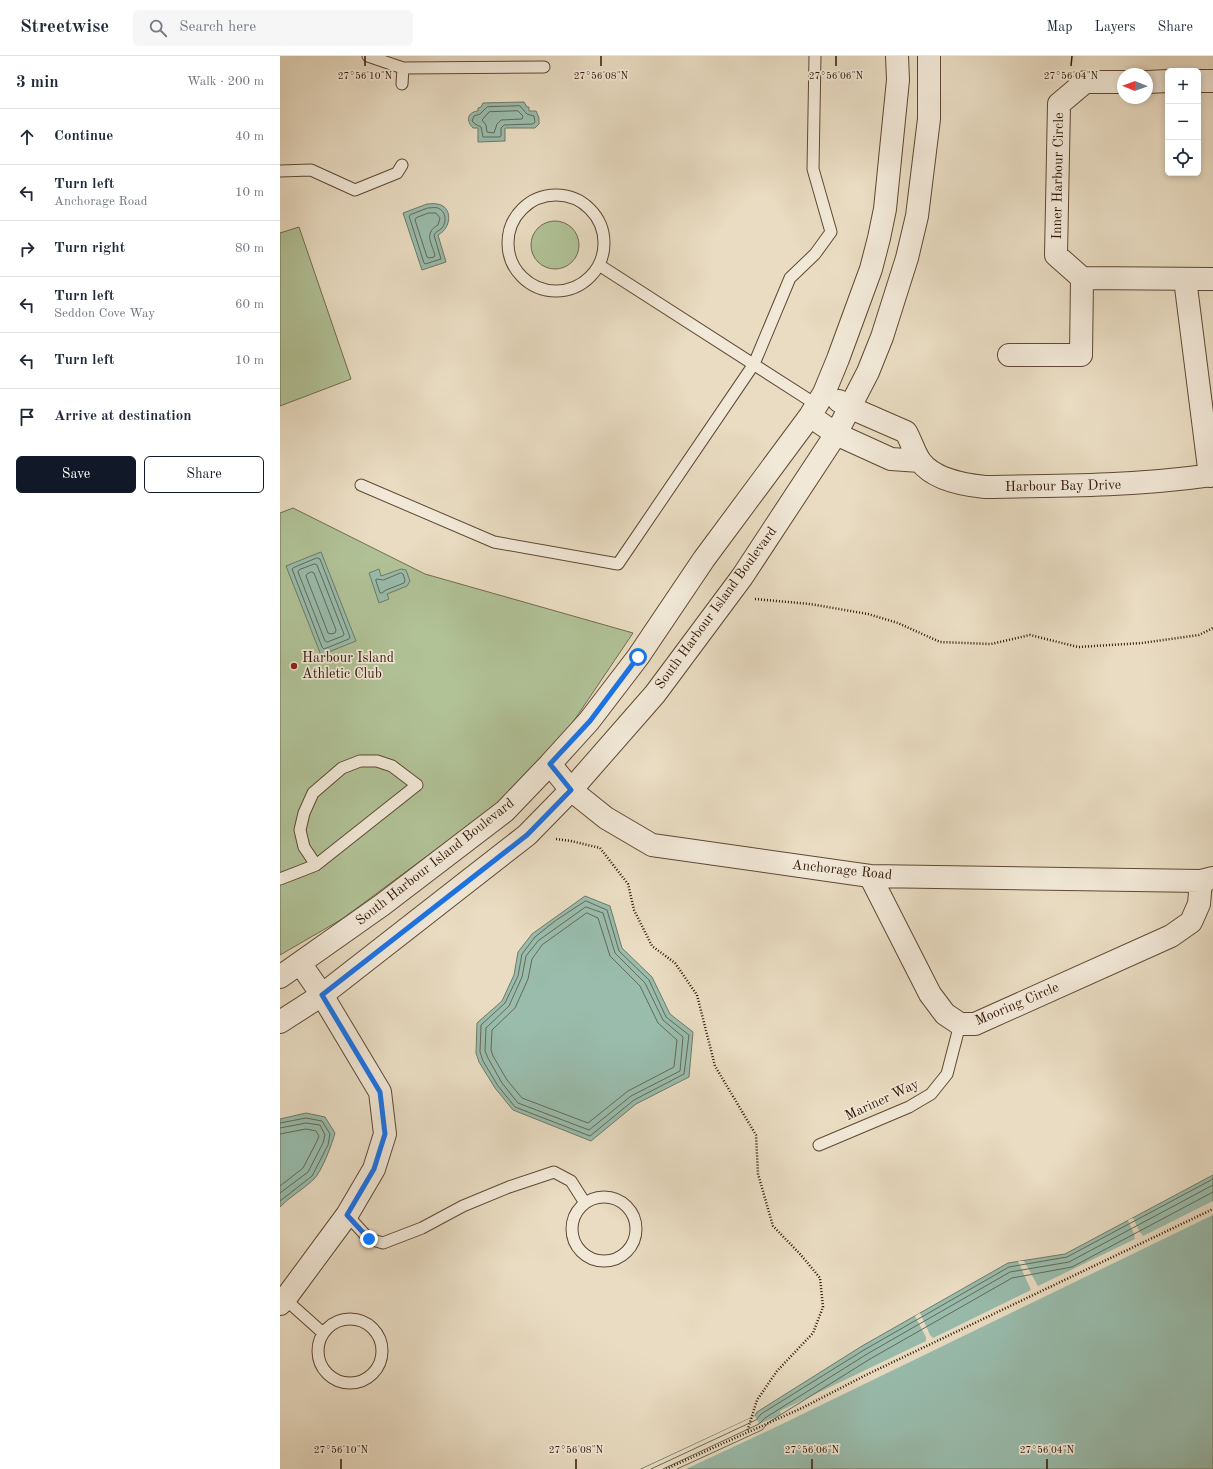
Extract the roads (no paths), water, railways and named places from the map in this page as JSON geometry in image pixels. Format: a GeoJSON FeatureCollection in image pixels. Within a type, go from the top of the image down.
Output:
{"type":"FeatureCollection","features":[{"type":"Feature","properties":{"kind":"street","name":"South Harbour Island Boulevard"},"geometry":{"type":"LineString","coordinates":[[280,977],[382,905],[505,811],[550,764],[590,721],[638,657],[704,559],[817,405],[871,269],[879,238],[885,210],[898,80],[897,56]]}},
{"type":"Feature","properties":{"kind":"street","name":"South Harbour Island Boulevard"},"geometry":{"type":"LineString","coordinates":[[280,1022],[322,995],[527,835],[571,790],[655,694],[727,597],[836,434],[851,408],[868,372],[887,322],[907,258],[917,216],[929,119],[929,56]]}},
{"type":"Feature","properties":{"kind":"street"},"geometry":{"type":"LineString","coordinates":[[1153,82],[1165,81]]}},
{"type":"Feature","properties":{"kind":"street"},"geometry":{"type":"LineString","coordinates":[[1201,81],[1213,81]]}},
{"type":"Feature","properties":{"kind":"street","name":"Inner Harbour Circle"},"geometry":{"type":"LineString","coordinates":[[1082,278],[1056,255],[1059,104],[1085,82],[1117,82]]}},
{"type":"Feature","properties":{"kind":"street"},"geometry":{"type":"LineString","coordinates":[[1009,355],[1081,355],[1082,278],[1213,279]]}},
{"type":"Feature","properties":{"kind":"street"},"geometry":{"type":"LineString","coordinates":[[1185,279],[1212,475]]}},
{"type":"Feature","properties":{"kind":"street","name":"Harbour Bay Drive"},"geometry":{"type":"LineString","coordinates":[[817,405],[851,408],[906,432],[920,461],[933,472],[949,480],[967,486],[1106,485],[1160,482],[1212,475]]}},
{"type":"Feature","properties":{"kind":"street"},"geometry":{"type":"LineString","coordinates":[[817,405],[836,434],[892,459],[920,461]]}},
{"type":"Feature","properties":{"kind":"street","name":"Anchorage Road"},"geometry":{"type":"LineString","coordinates":[[550,764],[571,790],[606,818],[652,845],[870,876],[1207,879]]}},
{"type":"Feature","properties":{"kind":"street","name":"Mooring Circle"},"geometry":{"type":"LineString","coordinates":[[870,876],[930,994],[945,1014],[960,1024],[975,1024],[1171,936],[1192,922],[1207,879]]}},
{"type":"Feature","properties":{"kind":"street"},"geometry":{"type":"LineString","coordinates":[[283,1301],[347,1215],[374,1169],[385,1134],[380,1092],[322,995],[300,963]]}},
{"type":"Feature","properties":{"kind":"lane"},"geometry":{"type":"LineString","coordinates":[[368,56],[403,68],[544,67]]}},
{"type":"Feature","properties":{"kind":"lane"},"geometry":{"type":"LineString","coordinates":[[361,485],[494,542],[618,564],[754,364],[790,278],[815,254],[832,232],[813,169],[815,56]]}},
{"type":"Feature","properties":{"kind":"lane"},"geometry":{"type":"LineString","coordinates":[[402,84],[403,68]]}},
{"type":"Feature","properties":{"kind":"lane"},"geometry":{"type":"LineString","coordinates":[[280,171],[311,170],[355,190],[396,173],[402,164]]}},
{"type":"Feature","properties":{"kind":"lane"},"geometry":{"type":"LineString","coordinates":[[549,195],[564,195],[578,200],[590,209],[599,221],[602,228],[604,236],[604,251],[599,265],[590,278],[576,287],[560,292],[544,290],[528,283],[516,271],[510,256],[508,239],[512,223],[522,209],[534,200],[549,195]]}},
{"type":"Feature","properties":{"kind":"lane"},"geometry":{"type":"LineString","coordinates":[[599,265],[817,405]]}},
{"type":"Feature","properties":{"kind":"lane"},"geometry":{"type":"LineString","coordinates":[[280,879],[316,865],[417,785],[392,766],[377,761],[360,761],[342,768],[313,792],[304,813],[300,830],[304,847],[316,865]]}},
{"type":"Feature","properties":{"kind":"lane","name":"Mariner Way"},"geometry":{"type":"LineString","coordinates":[[819,1145],[909,1107],[931,1094],[947,1074],[960,1024]]}},
{"type":"Feature","properties":{"kind":"lane"},"geometry":{"type":"LineString","coordinates":[[347,1215],[369,1239],[383,1243],[422,1228],[463,1206],[509,1187],[554,1172],[571,1181],[585,1203]]}},
{"type":"Feature","properties":{"kind":"lane"},"geometry":{"type":"LineString","coordinates":[[604,1197],[623,1203],[630,1210],[635,1220],[635,1235],[629,1249],[622,1256],[613,1260],[602,1262],[591,1259],[582,1253],[575,1243],[572,1233],[573,1222],[578,1211],[585,1203],[604,1197]]}},
{"type":"Feature","properties":{"kind":"lane"},"geometry":{"type":"LineString","coordinates":[[283,1301],[323,1333]]}},
{"type":"Feature","properties":{"kind":"lane"},"geometry":{"type":"LineString","coordinates":[[351,1318],[361,1320],[371,1326],[378,1334],[382,1344],[383,1354],[380,1365],[373,1374],[365,1380],[355,1384],[344,1384],[334,1380],[326,1373],[320,1364],[318,1353],[319,1342],[323,1333],[331,1325],[340,1320],[351,1318]]}},
{"type":"Feature","properties":{"kind":"water"},"geometry":{"type":"Polygon","coordinates":[[[524,102],[527,107],[529,107],[529,111],[536,111],[539,118],[539,124],[535,128],[505,128],[505,141],[478,142],[478,128],[473,128],[469,123],[469,117],[472,113],[478,111],[478,108],[481,107],[483,103],[524,102]]]}},
{"type":"Feature","properties":{"kind":"water"},"geometry":{"type":"Polygon","coordinates":[[[427,204],[442,206],[448,213],[448,223],[443,232],[438,235],[446,262],[422,270],[403,213],[427,204]]]}},
{"type":"Feature","properties":{"kind":"water"},"geometry":{"type":"Polygon","coordinates":[[[321,552],[356,641],[321,655],[286,566],[321,552]]]}},
{"type":"Feature","properties":{"kind":"water"},"geometry":{"type":"Polygon","coordinates":[[[379,569],[381,576],[401,569],[406,570],[410,581],[407,586],[387,594],[389,599],[379,603],[369,573],[379,569]]]}},
{"type":"Feature","properties":{"kind":"water"},"geometry":{"type":"Polygon","coordinates":[[[585,896],[610,906],[622,948],[652,977],[670,1014],[693,1032],[689,1077],[636,1104],[591,1141],[513,1110],[495,1088],[479,1062],[476,1053],[477,1023],[502,1001],[514,975],[518,952],[532,934],[585,896]]]}},
{"type":"Feature","properties":{"kind":"water"},"geometry":{"type":"Polygon","coordinates":[[[306,1113],[325,1117],[335,1133],[332,1144],[320,1170],[314,1179],[280,1207],[280,1119],[306,1113]]]}},
{"type":"Feature","properties":{"kind":"water"},"geometry":{"type":"Polygon","coordinates":[[[1213,1175],[1213,1469],[641,1469],[755,1416],[757,1412],[862,1346],[1008,1263],[1065,1254],[1213,1175]]]}},
{"type":"Feature","properties":{"kind":"place","name":"Harbour Island Athletic Club"},"geometry":{"type":"Point","coordinates":[294,666]}}]}
